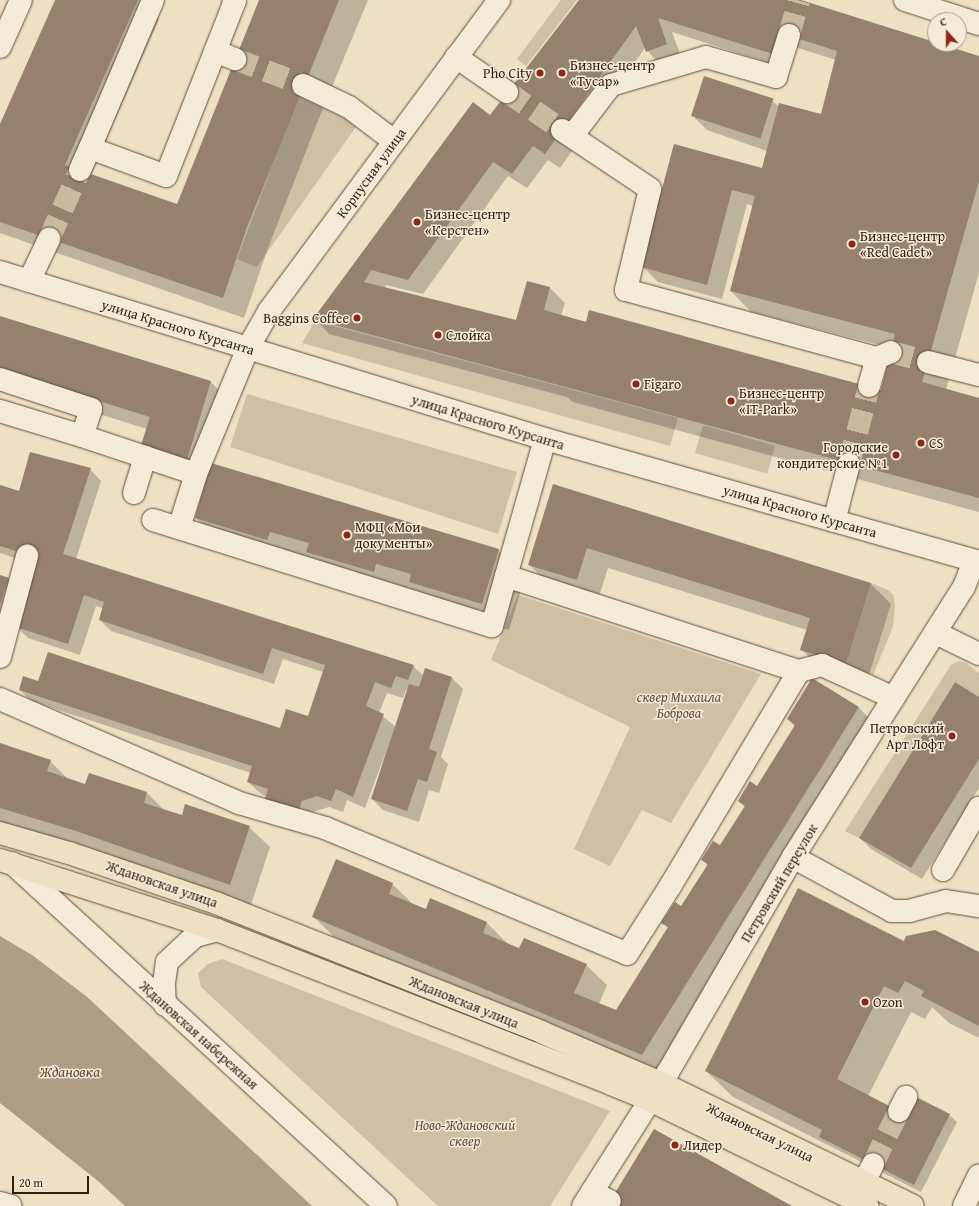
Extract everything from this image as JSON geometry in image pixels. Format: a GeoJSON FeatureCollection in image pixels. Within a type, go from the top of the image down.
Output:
{"type":"FeatureCollection","features":[{"type":"Feature","properties":{"kind":"main road","name":"Ждановская улица"},"geometry":{"type":"LineString","coordinates":[[0,833],[69,853],[216,902],[655,1091],[867,1206]]}},
{"type":"Feature","properties":{"kind":"main road","name":"Ждановская улица"},"geometry":{"type":"LineString","coordinates":[[6,862],[217,930],[655,1091],[868,1173],[913,1206]]}},
{"type":"Feature","properties":{"kind":"street"},"geometry":{"type":"LineString","coordinates":[[0,47],[20,0]]}},
{"type":"Feature","properties":{"kind":"street"},"geometry":{"type":"LineString","coordinates":[[80,170],[153,0]]}},
{"type":"Feature","properties":{"kind":"street"},"geometry":{"type":"LineString","coordinates":[[90,148],[166,176],[235,1],[232,0]]}},
{"type":"Feature","properties":{"kind":"street","name":"Корпусная улица"},"geometry":{"type":"LineString","coordinates":[[178,528],[196,474],[248,348],[269,311],[499,0]]}},
{"type":"Feature","properties":{"kind":"street"},"geometry":{"type":"LineString","coordinates":[[905,0],[979,24]]}},
{"type":"Feature","properties":{"kind":"street"},"geometry":{"type":"LineString","coordinates":[[789,35],[776,77],[706,57],[611,85],[567,133],[650,189],[626,290],[884,355],[869,386]]}},
{"type":"Feature","properties":{"kind":"street"},"geometry":{"type":"LineString","coordinates":[[215,51],[235,59]]}},
{"type":"Feature","properties":{"kind":"street"},"geometry":{"type":"LineString","coordinates":[[456,58],[507,92]]}},
{"type":"Feature","properties":{"kind":"street"},"geometry":{"type":"LineString","coordinates":[[303,85],[349,107],[394,141]]}},
{"type":"Feature","properties":{"kind":"street"},"geometry":{"type":"LineString","coordinates":[[29,281],[49,239]]}},
{"type":"Feature","properties":{"kind":"street","name":"улица Красного Курсанта"},"geometry":{"type":"LineString","coordinates":[[0,272],[545,439],[976,562]]}},
{"type":"Feature","properties":{"kind":"street"},"geometry":{"type":"LineString","coordinates":[[928,362],[979,375]]}},
{"type":"Feature","properties":{"kind":"street"},"geometry":{"type":"LineString","coordinates":[[0,379],[91,409],[82,436]]}},
{"type":"Feature","properties":{"kind":"street"},"geometry":{"type":"LineString","coordinates":[[0,411],[82,436],[196,474]]}},
{"type":"Feature","properties":{"kind":"street"},"geometry":{"type":"LineString","coordinates":[[153,520],[492,626],[545,439]]}},
{"type":"Feature","properties":{"kind":"street"},"geometry":{"type":"LineString","coordinates":[[134,493],[145,457]]}},
{"type":"Feature","properties":{"kind":"street"},"geometry":{"type":"LineString","coordinates":[[834,521],[849,464]]}},
{"type":"Feature","properties":{"kind":"street"},"geometry":{"type":"LineString","coordinates":[[0,657],[26,556]]}},
{"type":"Feature","properties":{"kind":"street","name":"Петровский переулок"},"geometry":{"type":"LineString","coordinates":[[595,1200],[655,1091],[793,857],[936,633],[964,587],[976,562]]}},
{"type":"Feature","properties":{"kind":"street"},"geometry":{"type":"LineString","coordinates":[[506,576],[799,671],[822,665],[894,698]]}},
{"type":"Feature","properties":{"kind":"street"},"geometry":{"type":"LineString","coordinates":[[936,633],[979,654]]}},
{"type":"Feature","properties":{"kind":"street"},"geometry":{"type":"LineString","coordinates":[[0,699],[239,803],[325,828],[627,954],[799,671]]}},
{"type":"Feature","properties":{"kind":"street"},"geometry":{"type":"LineString","coordinates":[[943,870],[979,808]]}},
{"type":"Feature","properties":{"kind":"street"},"geometry":{"type":"LineString","coordinates":[[793,857],[892,912],[909,911],[946,901],[979,906]]}},
{"type":"Feature","properties":{"kind":"street","name":"Ждановская набережная"},"geometry":{"type":"LineString","coordinates":[[6,862],[166,1004],[386,1206]]}},
{"type":"Feature","properties":{"kind":"street"},"geometry":{"type":"LineString","coordinates":[[166,1004],[164,983],[167,962],[195,936],[217,930]]}},
{"type":"Feature","properties":{"kind":"street"},"geometry":{"type":"LineString","coordinates":[[964,1206],[979,1175]]}},
{"type":"Feature","properties":{"kind":"street"},"geometry":{"type":"LineString","coordinates":[[0,1203],[11,1206]]}},
{"type":"Feature","properties":{"kind":"green space"},"geometry":{"type":"Polygon","coordinates":[[[561,0],[577,0],[526,66],[517,59],[561,0]]]}},
{"type":"Feature","properties":{"kind":"green space"},"geometry":{"type":"Polygon","coordinates":[[[298,97],[358,124],[257,267],[237,259],[298,97]]]}},
{"type":"Feature","properties":{"kind":"green space"},"geometry":{"type":"Polygon","coordinates":[[[315,321],[678,418],[670,446],[302,343],[315,321]]]}},
{"type":"Feature","properties":{"kind":"green space"},"geometry":{"type":"Polygon","coordinates":[[[247,394],[517,472],[498,534],[230,447],[247,394]]]}},
{"type":"Feature","properties":{"kind":"green space"},"geometry":{"type":"Polygon","coordinates":[[[703,425],[775,446],[767,474],[695,453],[703,425]]]}},
{"type":"Feature","properties":{"kind":"green space"},"geometry":{"type":"Polygon","coordinates":[[[871,583],[888,590],[893,595],[895,604],[893,627],[873,675],[846,664],[871,583]]]}},
{"type":"Feature","properties":{"kind":"green space","name":"сквер Михаила Боброва"},"geometry":{"type":"Polygon","coordinates":[[[518,595],[761,674],[671,823],[642,810],[610,866],[574,849],[630,727],[491,660],[518,595]]]}},
{"type":"Feature","properties":{"kind":"green space"},"geometry":{"type":"Polygon","coordinates":[[[959,661],[966,663],[979,673],[979,697],[955,682],[859,838],[845,831],[951,665],[959,661]]]}},
{"type":"Feature","properties":{"kind":"green space","name":"Ново-Ждановский сквер"},"geometry":{"type":"Polygon","coordinates":[[[222,959],[610,1111],[550,1206],[438,1206],[201,987],[198,973],[208,964],[222,959]]]}},
{"type":"Feature","properties":{"kind":"water","name":"Ждановка"},"geometry":{"type":"Polygon","coordinates":[[[0,936],[32,955],[86,996],[312,1206],[125,1206],[98,1181],[0,1103],[0,936]]]}},
{"type":"Feature","properties":{"kind":"building"},"geometry":{"type":"Polygon","coordinates":[[[55,0],[138,0],[65,165],[177,204],[259,0],[339,0],[247,227],[223,298],[0,222],[0,124],[55,0]]]}},
{"type":"Feature","properties":{"kind":"building"},"geometry":{"type":"Polygon","coordinates":[[[579,0],[801,0],[927,40],[927,52],[966,52],[979,56],[979,181],[922,382],[979,398],[979,498],[313,319],[473,102],[490,115],[579,0]],[[658,18],[667,44],[646,52],[636,26],[545,154],[533,146],[512,174],[493,162],[408,280],[371,270],[364,282],[516,320],[527,281],[550,287],[544,310],[586,322],[589,310],[881,390],[895,334],[730,291],[755,196],[732,190],[707,285],[641,267],[674,144],[762,168],[779,103],[821,114],[837,51],[780,33],[773,54],[658,18]]]}},
{"type":"Feature","properties":{"kind":"building"},"geometry":{"type":"Polygon","coordinates":[[[704,76],[773,99],[760,139],[691,116],[704,76]]]}},
{"type":"Feature","properties":{"kind":"building"},"geometry":{"type":"Polygon","coordinates":[[[0,316],[211,381],[186,463],[140,448],[150,417],[0,370],[0,316]]]}},
{"type":"Feature","properties":{"kind":"building"},"geometry":{"type":"Polygon","coordinates":[[[30,452],[91,468],[63,554],[414,665],[408,680],[396,676],[391,688],[375,682],[366,706],[384,714],[353,797],[336,789],[331,801],[317,796],[302,801],[298,813],[264,802],[268,789],[247,782],[252,766],[19,690],[23,676],[38,681],[48,652],[280,728],[286,709],[308,716],[325,665],[272,648],[263,674],[99,620],[104,602],[84,595],[68,644],[16,627],[38,558],[0,546],[0,485],[19,491],[30,452]]]}},
{"type":"Feature","properties":{"kind":"building"},"geometry":{"type":"Polygon","coordinates":[[[211,463],[499,549],[482,604],[409,582],[411,574],[376,564],[374,572],[306,552],[309,543],[270,532],[267,540],[195,518],[211,463]]]}},
{"type":"Feature","properties":{"kind":"building"},"geometry":{"type":"Polygon","coordinates":[[[553,484],[871,583],[846,664],[800,650],[810,618],[587,548],[577,580],[528,565],[553,484]]]}},
{"type":"Feature","properties":{"kind":"building"},"geometry":{"type":"Polygon","coordinates":[[[0,575],[9,578],[0,604],[0,575]]]}},
{"type":"Feature","properties":{"kind":"building"},"geometry":{"type":"Polygon","coordinates":[[[425,668],[452,677],[429,749],[437,752],[427,782],[418,779],[407,811],[371,799],[409,684],[419,687],[425,668]]]}},
{"type":"Feature","properties":{"kind":"building"},"geometry":{"type":"Polygon","coordinates":[[[812,678],[859,707],[642,1055],[312,917],[336,859],[393,883],[389,894],[426,909],[430,898],[487,922],[483,933],[519,948],[524,938],[587,964],[574,993],[616,1010],[668,927],[661,923],[675,902],[681,906],[708,864],[701,860],[713,841],[720,845],[745,806],[738,801],[750,781],[757,786],[795,725],[787,719],[812,678]]]}},
{"type":"Feature","properties":{"kind":"building"},"geometry":{"type":"Polygon","coordinates":[[[955,682],[979,697],[979,759],[911,868],[859,838],[955,682]]]}},
{"type":"Feature","properties":{"kind":"building"},"geometry":{"type":"Polygon","coordinates":[[[0,743],[51,760],[47,771],[85,784],[89,773],[147,792],[144,803],[182,815],[185,804],[250,826],[230,885],[76,831],[0,808],[0,743]]]}},
{"type":"Feature","properties":{"kind":"building"},"geometry":{"type":"Polygon","coordinates":[[[798,888],[904,941],[906,936],[935,930],[979,952],[979,1026],[921,996],[924,991],[905,981],[898,993],[884,986],[837,1079],[905,1114],[914,1096],[950,1114],[914,1185],[819,1137],[822,1130],[705,1071],[798,888]]]}},
{"type":"Feature","properties":{"kind":"building"},"geometry":{"type":"Polygon","coordinates":[[[654,1129],[792,1206],[607,1206],[654,1129]]]}},
{"type":"Feature","properties":{"kind":"tunnel"},"geometry":{"type":"LineString","coordinates":[[789,35],[799,0]]}},
{"type":"Feature","properties":{"kind":"tunnel"},"geometry":{"type":"LineString","coordinates":[[235,59],[303,85]]}},
{"type":"Feature","properties":{"kind":"tunnel"},"geometry":{"type":"LineString","coordinates":[[507,92],[562,130]]}},
{"type":"Feature","properties":{"kind":"tunnel"},"geometry":{"type":"LineString","coordinates":[[49,239],[80,170]]}},
{"type":"Feature","properties":{"kind":"tunnel"},"geometry":{"type":"LineString","coordinates":[[891,352],[928,362]]}},
{"type":"Feature","properties":{"kind":"tunnel"},"geometry":{"type":"LineString","coordinates":[[849,464],[869,386]]}},
{"type":"Feature","properties":{"kind":"tunnel"},"geometry":{"type":"LineString","coordinates":[[873,1164],[899,1111]]}},
{"type":"Feature","properties":{"kind":"place","name":"Pho City"},"geometry":{"type":"Point","coordinates":[540,73]}},
{"type":"Feature","properties":{"kind":"place","name":"Бизнес-центр «Тусар»"},"geometry":{"type":"Point","coordinates":[562,73]}},
{"type":"Feature","properties":{"kind":"place","name":"Бизнес-центр «Керстен»"},"geometry":{"type":"Point","coordinates":[417,222]}},
{"type":"Feature","properties":{"kind":"place","name":"Бизнес-центр «Red Cadet»"},"geometry":{"type":"Point","coordinates":[852,244]}},
{"type":"Feature","properties":{"kind":"place","name":"Baggins Coffee"},"geometry":{"type":"Point","coordinates":[357,318]}},
{"type":"Feature","properties":{"kind":"place","name":"Слойка"},"geometry":{"type":"Point","coordinates":[438,335]}},
{"type":"Feature","properties":{"kind":"place","name":"Figaro"},"geometry":{"type":"Point","coordinates":[636,384]}},
{"type":"Feature","properties":{"kind":"place","name":"Бизнес-центр «IT-Park»"},"geometry":{"type":"Point","coordinates":[731,401]}},
{"type":"Feature","properties":{"kind":"place","name":"CS"},"geometry":{"type":"Point","coordinates":[921,443]}},
{"type":"Feature","properties":{"kind":"place","name":"Городские кондитерские №1"},"geometry":{"type":"Point","coordinates":[896,455]}},
{"type":"Feature","properties":{"kind":"place","name":"МФЦ «Мои документы»"},"geometry":{"type":"Point","coordinates":[347,535]}},
{"type":"Feature","properties":{"kind":"place","name":"Петровский Арт Лофт"},"geometry":{"type":"Point","coordinates":[952,736]}},
{"type":"Feature","properties":{"kind":"place","name":"Ozon"},"geometry":{"type":"Point","coordinates":[865,1002]}},
{"type":"Feature","properties":{"kind":"place","name":"Лидер"},"geometry":{"type":"Point","coordinates":[675,1145]}}]}
